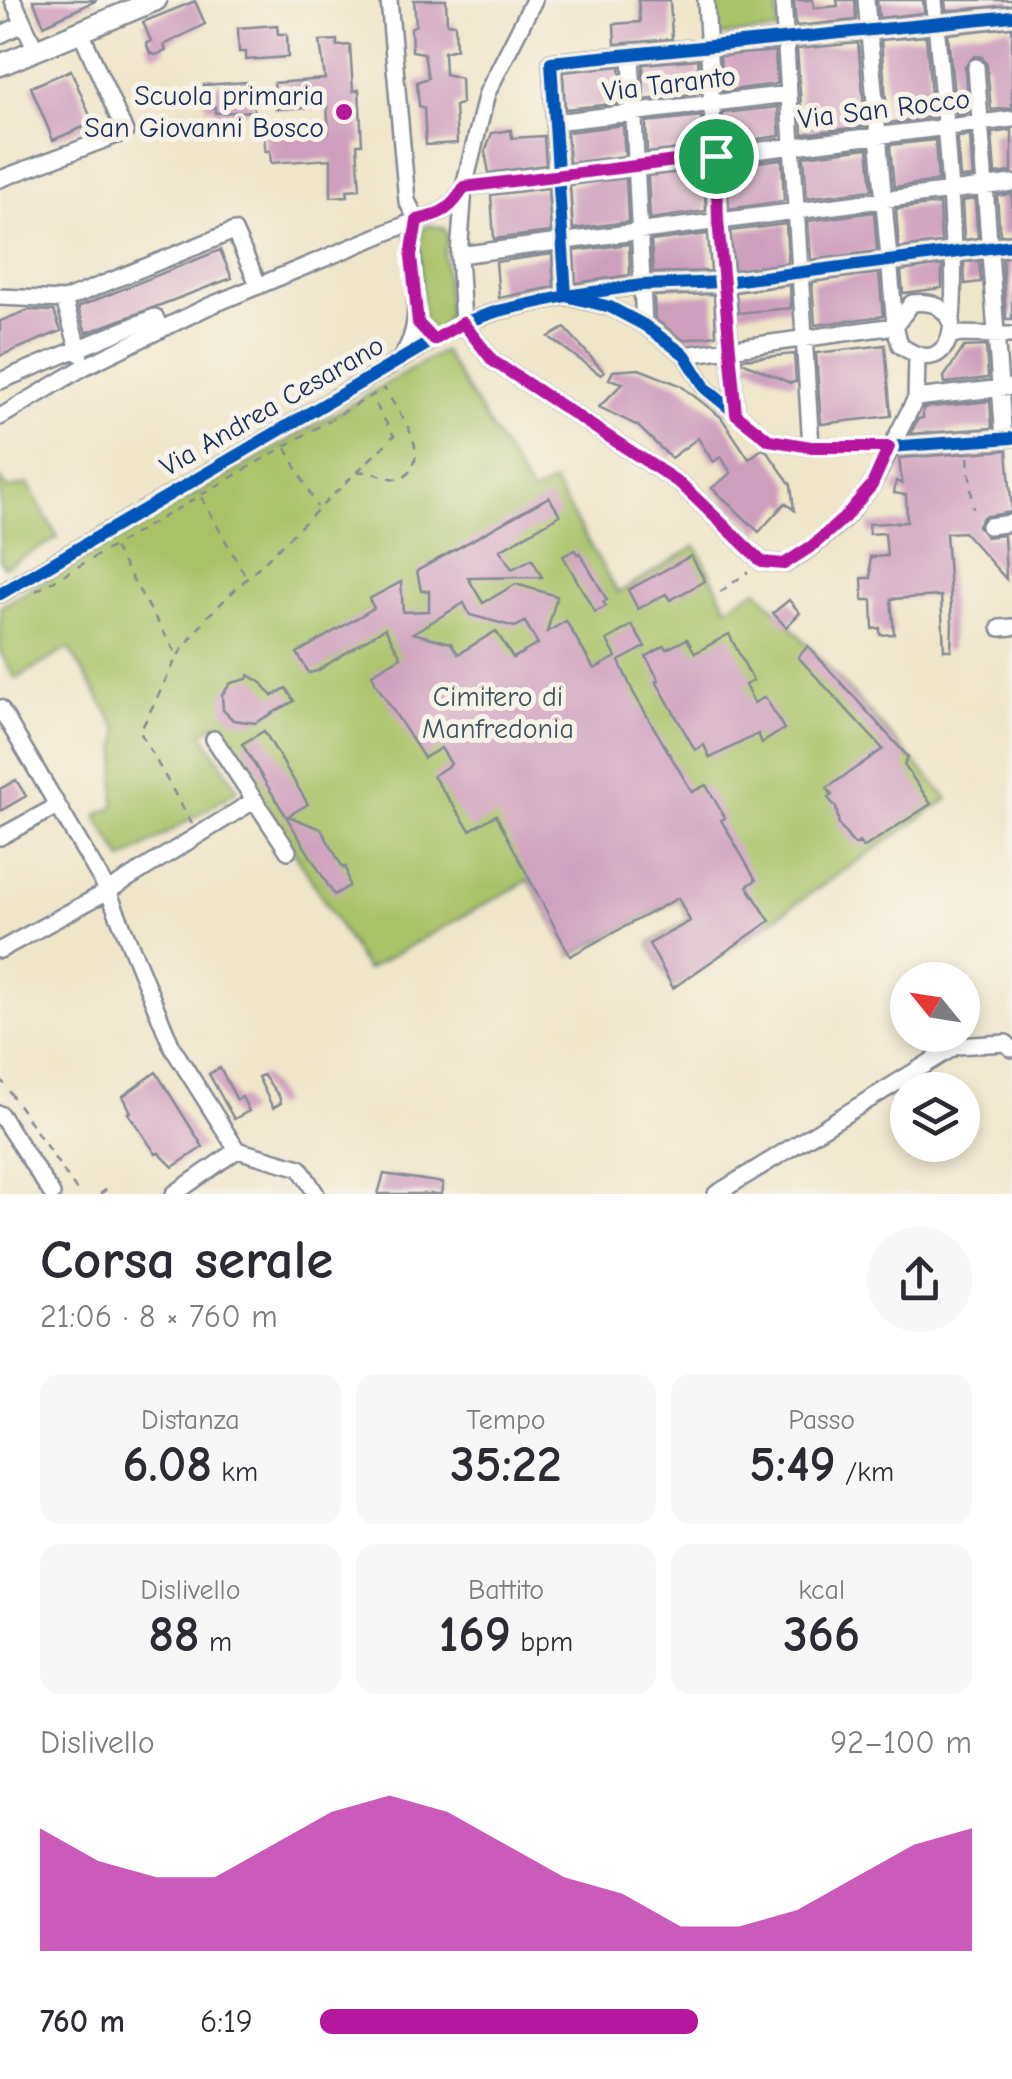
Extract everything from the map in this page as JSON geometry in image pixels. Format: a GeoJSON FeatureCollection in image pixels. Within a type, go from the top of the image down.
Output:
{"type":"FeatureCollection","features":[{"type":"Feature","properties":{"kind":"main road"},"geometry":{"type":"LineString","coordinates":[[4,60],[156,0]]}},
{"type":"Feature","properties":{"kind":"street"},"geometry":{"type":"LineString","coordinates":[[13,0],[36,50]]}},
{"type":"Feature","properties":{"kind":"street"},"geometry":{"type":"LineString","coordinates":[[388,0],[408,202],[417,220],[411,256],[418,323],[412,342],[398,361]]}},
{"type":"Feature","properties":{"kind":"street"},"geometry":{"type":"LineString","coordinates":[[534,0],[487,93],[464,187],[459,256],[463,323],[493,361],[681,484],[762,562],[784,564],[844,518],[872,485],[916,398],[917,356]]}},
{"type":"Feature","properties":{"kind":"street"},"geometry":{"type":"LineString","coordinates":[[706,0],[718,220],[736,414]]}},
{"type":"Feature","properties":{"kind":"street"},"geometry":{"type":"LineString","coordinates":[[783,0],[811,447]]}},
{"type":"Feature","properties":{"kind":"street"},"geometry":{"type":"LineString","coordinates":[[866,0],[895,326],[900,345],[917,356],[928,357],[944,348],[951,327],[955,280],[934,0]]}},
{"type":"Feature","properties":{"kind":"street"},"geometry":{"type":"LineString","coordinates":[[1012,16],[551,62],[566,296],[642,285],[725,282],[1012,245]]}},
{"type":"Feature","properties":{"kind":"street"},"geometry":{"type":"LineString","coordinates":[[0,34],[23,24]]}},
{"type":"Feature","properties":{"kind":"street"},"geometry":{"type":"LineString","coordinates":[[0,179],[125,132],[81,32]]}},
{"type":"Feature","properties":{"kind":"street"},"geometry":{"type":"LineString","coordinates":[[630,55],[644,324]]}},
{"type":"Feature","properties":{"kind":"street"},"geometry":{"type":"LineString","coordinates":[[976,67],[990,248],[1004,336],[1008,439]]}},
{"type":"Feature","properties":{"kind":"street","name":"Via Taranto"},"geometry":{"type":"LineString","coordinates":[[555,122],[788,94]]}},
{"type":"Feature","properties":{"kind":"street","name":"Via San Rocco"},"geometry":{"type":"LineString","coordinates":[[464,187],[1012,119]]}},
{"type":"Feature","properties":{"kind":"street"},"geometry":{"type":"LineString","coordinates":[[459,256],[1012,183]]}},
{"type":"Feature","properties":{"kind":"street"},"geometry":{"type":"LineString","coordinates":[[1,414],[84,367],[161,330],[417,220],[438,215],[457,201],[464,187]]}},
{"type":"Feature","properties":{"kind":"street"},"geometry":{"type":"LineString","coordinates":[[438,215],[450,224],[459,256]]}},
{"type":"Feature","properties":{"kind":"street"},"geometry":{"type":"LineString","coordinates":[[0,298],[64,300],[234,231],[259,286]]}},
{"type":"Feature","properties":{"kind":"street"},"geometry":{"type":"LineString","coordinates":[[371,240],[396,242],[411,256]]}},
{"type":"Feature","properties":{"kind":"street","name":"Via Andrea Cesarano"},"geometry":{"type":"LineString","coordinates":[[2,589],[463,323],[566,296],[610,306],[644,324],[686,356],[706,389],[769,440],[811,447],[889,447],[1008,439]]}},
{"type":"Feature","properties":{"kind":"street"},"geometry":{"type":"LineString","coordinates":[[64,300],[84,367]]}},
{"type":"Feature","properties":{"kind":"street"},"geometry":{"type":"LineString","coordinates":[[686,356],[895,326],[912,303],[928,301],[944,309],[951,327]]}},
{"type":"Feature","properties":{"kind":"street"},"geometry":{"type":"LineString","coordinates":[[0,381],[154,317],[161,330]]}},
{"type":"Feature","properties":{"kind":"street"},"geometry":{"type":"LineString","coordinates":[[418,323],[434,340]]}},
{"type":"Feature","properties":{"kind":"street"},"geometry":{"type":"LineString","coordinates":[[951,327],[1004,336]]}},
{"type":"Feature","properties":{"kind":"street"},"geometry":{"type":"LineString","coordinates":[[916,398],[1006,388]]}},
{"type":"Feature","properties":{"kind":"street"},"geometry":{"type":"LineString","coordinates":[[989,526],[1012,523]]}},
{"type":"Feature","properties":{"kind":"street"},"geometry":{"type":"LineString","coordinates":[[0,708],[108,892],[172,1047],[237,1150],[300,1168],[316,1194]]}},
{"type":"Feature","properties":{"kind":"street"},"geometry":{"type":"LineString","coordinates":[[214,738],[288,851]]}},
{"type":"Feature","properties":{"kind":"street"},"geometry":{"type":"LineString","coordinates":[[0,950],[108,892],[255,800]]}},
{"type":"Feature","properties":{"kind":"street"},"geometry":{"type":"LineString","coordinates":[[0,837],[58,806]]}},
{"type":"Feature","properties":{"kind":"street"},"geometry":{"type":"LineString","coordinates":[[716,1194],[735,1189],[956,1046],[1006,1043],[1012,1049]]}},
{"type":"Feature","properties":{"kind":"street"},"geometry":{"type":"LineString","coordinates":[[0,1114],[52,1194]]}},
{"type":"Feature","properties":{"kind":"street"},"geometry":{"type":"LineString","coordinates":[[174,1194],[237,1150]]}},
{"type":"Feature","properties":{"kind":"path"},"geometry":{"type":"LineString","coordinates":[[32,592],[384,388],[418,449],[417,463],[402,479],[386,480],[376,474],[356,472]]}},
{"type":"Feature","properties":{"kind":"path"},"geometry":{"type":"LineString","coordinates":[[198,835],[140,732],[178,655],[208,616],[394,436],[372,398]]}},
{"type":"Feature","properties":{"kind":"path"},"geometry":{"type":"LineString","coordinates":[[967,440],[973,508]]}},
{"type":"Feature","properties":{"kind":"path"},"geometry":{"type":"LineString","coordinates":[[285,447],[318,510]]}},
{"type":"Feature","properties":{"kind":"path"},"geometry":{"type":"LineString","coordinates":[[200,496],[247,580]]}},
{"type":"Feature","properties":{"kind":"path"},"geometry":{"type":"LineString","coordinates":[[113,546],[178,655]]}},
{"type":"Feature","properties":{"kind":"path"},"geometry":{"type":"LineString","coordinates":[[720,592],[762,562]]}},
{"type":"Feature","properties":{"kind":"path"},"geometry":{"type":"LineString","coordinates":[[0,1078],[79,1194]]}},
{"type":"Feature","properties":{"kind":"path"},"geometry":{"type":"LineString","coordinates":[[100,1194],[111,1186]]}},
{"type":"Feature","properties":{"kind":"green space"},"geometry":{"type":"Polygon","coordinates":[[[711,0],[776,0],[779,31],[714,36],[711,0]]]}},
{"type":"Feature","properties":{"kind":"green space"},"geometry":{"type":"Polygon","coordinates":[[[428,225],[444,228],[448,237],[444,253],[449,316],[440,329],[433,330],[424,321],[419,246],[422,230],[428,225]]]}},
{"type":"Feature","properties":{"kind":"green space","name":"Cimitero di Manfredonia"},"geometry":{"type":"Polygon","coordinates":[[[443,351],[532,494],[553,482],[618,593],[696,546],[727,607],[757,589],[948,799],[673,988],[649,944],[688,920],[679,899],[571,956],[529,880],[366,970],[217,724],[202,733],[238,790],[123,860],[96,816],[114,806],[119,731],[69,648],[16,679],[0,652],[0,607],[443,351]]]}},
{"type":"Feature","properties":{"kind":"green space"},"geometry":{"type":"Polygon","coordinates":[[[0,478],[7,489],[28,484],[58,538],[4,567],[0,560],[0,478]]]}},
{"type":"Feature","properties":{"kind":"building"},"geometry":{"type":"Polygon","coordinates":[[[33,0],[97,0],[44,25],[33,0]]]}},
{"type":"Feature","properties":{"kind":"building"},"geometry":{"type":"Polygon","coordinates":[[[414,0],[446,0],[447,23],[455,24],[456,49],[444,52],[445,74],[461,78],[462,103],[455,106],[457,143],[426,145],[424,108],[419,106],[417,82],[428,78],[424,53],[412,51],[414,0]]]}},
{"type":"Feature","properties":{"kind":"building"},"geometry":{"type":"Polygon","coordinates":[[[638,0],[670,0],[672,39],[615,44],[614,24],[640,22],[638,0]]]}},
{"type":"Feature","properties":{"kind":"building"},"geometry":{"type":"Polygon","coordinates":[[[794,0],[813,0],[814,8],[838,6],[837,0],[855,0],[856,20],[796,26],[794,0]]]}},
{"type":"Feature","properties":{"kind":"building"},"geometry":{"type":"Polygon","coordinates":[[[877,0],[923,0],[924,13],[879,18],[877,0]]]}},
{"type":"Feature","properties":{"kind":"building"},"geometry":{"type":"Polygon","coordinates":[[[945,0],[1012,0],[1012,5],[946,11],[945,0]]]}},
{"type":"Feature","properties":{"kind":"building"},"geometry":{"type":"Polygon","coordinates":[[[195,1],[205,24],[164,45],[166,51],[150,53],[146,43],[151,41],[143,22],[195,1]]]}},
{"type":"Feature","properties":{"kind":"building"},"geometry":{"type":"Polygon","coordinates":[[[277,25],[278,34],[287,34],[288,57],[246,60],[246,52],[239,52],[238,28],[277,25]]]}},
{"type":"Feature","properties":{"kind":"building"},"geometry":{"type":"Polygon","coordinates":[[[1012,27],[1012,108],[991,110],[987,65],[982,57],[974,56],[965,67],[968,113],[956,115],[948,34],[1012,27]]]}},
{"type":"Feature","properties":{"kind":"building"},"geometry":{"type":"Polygon","coordinates":[[[926,36],[933,117],[888,123],[881,40],[926,36]]]}},
{"type":"Feature","properties":{"kind":"building","name":"Scuola primaria San Giovanni Bosco"},"geometry":{"type":"Polygon","coordinates":[[[337,40],[337,46],[350,45],[353,91],[359,90],[362,144],[357,144],[360,189],[347,190],[348,196],[331,197],[331,159],[271,163],[270,151],[265,151],[264,134],[329,132],[327,106],[276,109],[274,83],[325,79],[320,41],[337,40]]]}},
{"type":"Feature","properties":{"kind":"building"},"geometry":{"type":"Polygon","coordinates":[[[858,43],[866,126],[803,134],[797,49],[858,43]]]}},
{"type":"Feature","properties":{"kind":"building"},"geometry":{"type":"Polygon","coordinates":[[[775,51],[777,84],[722,91],[720,56],[775,51]]]}},
{"type":"Feature","properties":{"kind":"building"},"geometry":{"type":"Polygon","coordinates":[[[698,59],[700,93],[644,100],[643,64],[698,59]]]}},
{"type":"Feature","properties":{"kind":"building"},"geometry":{"type":"Polygon","coordinates":[[[620,66],[622,103],[565,109],[563,72],[620,66]]]}},
{"type":"Feature","properties":{"kind":"building"},"geometry":{"type":"Polygon","coordinates":[[[71,70],[93,123],[53,140],[31,87],[71,70]]]}},
{"type":"Feature","properties":{"kind":"building"},"geometry":{"type":"Polygon","coordinates":[[[246,82],[246,91],[252,90],[254,111],[215,113],[215,107],[206,108],[204,85],[246,82]]]}},
{"type":"Feature","properties":{"kind":"building"},"geometry":{"type":"Polygon","coordinates":[[[778,107],[780,136],[725,143],[723,113],[778,107]]]}},
{"type":"Feature","properties":{"kind":"building"},"geometry":{"type":"Polygon","coordinates":[[[701,116],[703,146],[647,153],[646,122],[701,116]]]}},
{"type":"Feature","properties":{"kind":"building"},"geometry":{"type":"Polygon","coordinates":[[[623,125],[625,156],[569,163],[567,132],[623,125]]]}},
{"type":"Feature","properties":{"kind":"building"},"geometry":{"type":"Polygon","coordinates":[[[511,130],[512,138],[544,136],[546,165],[489,173],[485,152],[492,133],[511,130]]]}},
{"type":"Feature","properties":{"kind":"building"},"geometry":{"type":"Polygon","coordinates":[[[1012,130],[1012,172],[995,174],[992,133],[1012,130]]]}},
{"type":"Feature","properties":{"kind":"building"},"geometry":{"type":"Polygon","coordinates":[[[970,136],[973,177],[960,178],[957,137],[970,136]]]}},
{"type":"Feature","properties":{"kind":"building"},"geometry":{"type":"Polygon","coordinates":[[[935,140],[938,181],[894,187],[890,145],[935,140]]]}},
{"type":"Feature","properties":{"kind":"building"},"geometry":{"type":"Polygon","coordinates":[[[868,148],[872,190],[807,198],[804,156],[868,148]]]}},
{"type":"Feature","properties":{"kind":"building"},"geometry":{"type":"Polygon","coordinates":[[[782,159],[784,201],[729,209],[726,166],[782,159]]]}},
{"type":"Feature","properties":{"kind":"building"},"geometry":{"type":"Polygon","coordinates":[[[704,169],[706,211],[650,219],[648,176],[704,169]]]}},
{"type":"Feature","properties":{"kind":"building"},"geometry":{"type":"Polygon","coordinates":[[[626,178],[628,222],[573,229],[570,185],[626,178]]]}},
{"type":"Feature","properties":{"kind":"building"},"geometry":{"type":"Polygon","coordinates":[[[548,188],[551,232],[494,239],[491,195],[548,188]]]}},
{"type":"Feature","properties":{"kind":"building"},"geometry":{"type":"Polygon","coordinates":[[[1012,194],[1012,234],[1000,235],[997,196],[1012,194]]]}},
{"type":"Feature","properties":{"kind":"building"},"geometry":{"type":"Polygon","coordinates":[[[975,199],[978,238],[964,240],[962,201],[975,199]]]}},
{"type":"Feature","properties":{"kind":"building"},"geometry":{"type":"Polygon","coordinates":[[[939,204],[941,243],[899,248],[896,209],[939,204]]]}},
{"type":"Feature","properties":{"kind":"building"},"geometry":{"type":"Polygon","coordinates":[[[874,212],[877,251],[811,260],[808,221],[874,212]]]}},
{"type":"Feature","properties":{"kind":"building"},"geometry":{"type":"Polygon","coordinates":[[[786,224],[788,263],[734,270],[730,231],[786,224]]]}},
{"type":"Feature","properties":{"kind":"building"},"geometry":{"type":"Polygon","coordinates":[[[708,234],[711,271],[653,273],[651,241],[708,234]]]}},
{"type":"Feature","properties":{"kind":"building"},"geometry":{"type":"Polygon","coordinates":[[[629,244],[630,275],[576,283],[574,251],[629,244]]]}},
{"type":"Feature","properties":{"kind":"building"},"geometry":{"type":"Polygon","coordinates":[[[220,250],[232,278],[86,333],[78,307],[220,250]]]}},
{"type":"Feature","properties":{"kind":"building"},"geometry":{"type":"Polygon","coordinates":[[[552,254],[554,287],[499,298],[496,262],[552,254]]]}},
{"type":"Feature","properties":{"kind":"building"},"geometry":{"type":"Polygon","coordinates":[[[1012,256],[1012,319],[1006,319],[1002,258],[1012,256]]]}},
{"type":"Feature","properties":{"kind":"building"},"geometry":{"type":"Polygon","coordinates":[[[979,261],[981,282],[965,284],[964,262],[979,261]]]}},
{"type":"Feature","properties":{"kind":"building"},"geometry":{"type":"Polygon","coordinates":[[[942,265],[942,288],[903,293],[901,271],[942,265]]]}},
{"type":"Feature","properties":{"kind":"building"},"geometry":{"type":"Polygon","coordinates":[[[879,273],[883,316],[815,325],[812,282],[879,273]]]}},
{"type":"Feature","properties":{"kind":"building"},"geometry":{"type":"Polygon","coordinates":[[[790,285],[791,308],[738,313],[736,292],[790,285]]]}},
{"type":"Feature","properties":{"kind":"building"},"geometry":{"type":"Polygon","coordinates":[[[714,294],[716,335],[683,340],[655,319],[654,296],[714,294]]]}},
{"type":"Feature","properties":{"kind":"building"},"geometry":{"type":"Polygon","coordinates":[[[29,310],[54,311],[61,331],[0,356],[0,321],[29,310]]]}},
{"type":"Feature","properties":{"kind":"building"},"geometry":{"type":"Polygon","coordinates":[[[565,328],[604,372],[601,375],[549,337],[565,328]]]}},
{"type":"Feature","properties":{"kind":"building"},"geometry":{"type":"Polygon","coordinates":[[[885,345],[891,416],[821,424],[816,353],[885,345]]]}},
{"type":"Feature","properties":{"kind":"building"},"geometry":{"type":"Polygon","coordinates":[[[986,346],[988,378],[945,383],[944,377],[964,347],[986,346]]]}},
{"type":"Feature","properties":{"kind":"building"},"geometry":{"type":"Polygon","coordinates":[[[794,354],[796,382],[790,383],[742,362],[742,359],[794,354]]]}},
{"type":"Feature","properties":{"kind":"building"},"geometry":{"type":"Polygon","coordinates":[[[639,369],[680,385],[721,417],[749,459],[762,449],[767,451],[791,485],[794,510],[785,503],[759,532],[712,488],[731,473],[721,457],[713,462],[698,438],[671,458],[638,426],[599,407],[623,383],[609,379],[613,371],[639,369]]]}},
{"type":"Feature","properties":{"kind":"building"},"geometry":{"type":"Polygon","coordinates":[[[990,401],[992,428],[910,434],[918,419],[923,418],[923,408],[990,401]]]}},
{"type":"Feature","properties":{"kind":"building"},"geometry":{"type":"Polygon","coordinates":[[[1007,450],[1012,512],[983,517],[978,526],[986,537],[1004,535],[1006,579],[964,532],[946,533],[951,650],[944,650],[941,596],[891,599],[894,634],[880,635],[880,628],[873,629],[872,600],[863,600],[862,578],[871,578],[870,557],[887,556],[885,533],[869,534],[868,524],[907,522],[906,495],[894,493],[896,481],[902,484],[899,458],[1007,450]]]}},
{"type":"Feature","properties":{"kind":"building"},"geometry":{"type":"Polygon","coordinates":[[[549,497],[560,515],[500,550],[512,569],[532,559],[542,577],[468,578],[483,603],[516,584],[557,596],[547,632],[566,621],[594,669],[616,657],[607,640],[632,625],[645,647],[619,661],[634,694],[692,792],[706,785],[725,818],[721,820],[756,880],[747,886],[770,921],[673,988],[649,944],[690,921],[678,898],[570,956],[496,815],[470,830],[433,776],[451,764],[441,748],[424,758],[376,684],[372,674],[401,657],[385,628],[317,671],[309,673],[297,653],[374,608],[369,599],[401,582],[403,612],[429,611],[429,591],[421,591],[417,571],[549,497]],[[464,603],[413,633],[451,643],[458,654],[496,631],[513,658],[538,644],[525,622],[515,627],[470,615],[464,603]]]}},
{"type":"Feature","properties":{"kind":"building"},"geometry":{"type":"Polygon","coordinates":[[[575,550],[607,600],[603,602],[606,606],[595,612],[563,556],[575,550]]]}},
{"type":"Feature","properties":{"kind":"building"},"geometry":{"type":"Polygon","coordinates":[[[691,556],[705,581],[670,600],[666,594],[638,609],[628,590],[691,556]]]}},
{"type":"Feature","properties":{"kind":"building"},"geometry":{"type":"Polygon","coordinates":[[[789,600],[800,613],[786,627],[773,613],[789,600]]]}},
{"type":"Feature","properties":{"kind":"building"},"geometry":{"type":"Polygon","coordinates":[[[729,634],[753,681],[745,685],[754,703],[765,697],[784,729],[762,743],[758,734],[710,758],[704,745],[695,750],[646,657],[687,639],[695,653],[729,634]]]}},
{"type":"Feature","properties":{"kind":"building"},"geometry":{"type":"Polygon","coordinates":[[[808,646],[908,757],[904,765],[931,804],[863,848],[859,842],[852,842],[839,825],[827,788],[883,749],[798,657],[808,646]]]}},
{"type":"Feature","properties":{"kind":"building"},"geometry":{"type":"Polygon","coordinates":[[[249,675],[272,696],[286,688],[294,701],[255,723],[233,720],[223,710],[222,695],[231,683],[249,675]]]}},
{"type":"Feature","properties":{"kind":"building"},"geometry":{"type":"Polygon","coordinates":[[[264,731],[308,804],[288,816],[321,829],[343,868],[346,867],[349,886],[334,895],[242,744],[264,731]]]}},
{"type":"Feature","properties":{"kind":"building"},"geometry":{"type":"Polygon","coordinates":[[[16,780],[26,796],[0,811],[0,789],[16,780]]]}},
{"type":"Feature","properties":{"kind":"building"},"geometry":{"type":"Polygon","coordinates":[[[220,1068],[237,1100],[242,1097],[249,1111],[234,1119],[209,1074],[220,1068]]]}},
{"type":"Feature","properties":{"kind":"building"},"geometry":{"type":"Polygon","coordinates":[[[156,1072],[203,1147],[173,1167],[156,1154],[128,1113],[131,1112],[123,1096],[156,1072]]]}},
{"type":"Feature","properties":{"kind":"building"},"geometry":{"type":"Polygon","coordinates":[[[263,1075],[279,1096],[281,1103],[273,1108],[258,1077],[263,1075]]]}},
{"type":"Feature","properties":{"kind":"building"},"geometry":{"type":"Polygon","coordinates":[[[384,1174],[443,1183],[441,1194],[378,1194],[384,1174]]]}},
{"type":"Feature","properties":{"kind":"cycle path"},"geometry":{"type":"LineString","coordinates":[[1012,16],[551,62],[566,296],[642,285],[725,282],[1012,245]]}},
{"type":"Feature","properties":{"kind":"cycle path"},"geometry":{"type":"LineString","coordinates":[[0,594],[463,323],[566,296],[610,307],[644,325],[685,355],[706,389],[769,440],[811,447],[889,447],[1012,438]]}},
{"type":"Feature","properties":{"kind":"place","name":"Scuola primaria San Giovanni Bosco"},"geometry":{"type":"Point","coordinates":[344,112]}},
{"type":"Feature","properties":{"kind":"route"},"geometry":{"type":"LineString","coordinates":[[716,156],[736,414],[769,440],[811,447],[889,447],[872,485],[844,518],[784,564],[762,562],[681,484],[493,361],[463,323],[434,340],[418,323],[411,256],[417,220],[438,215],[457,201],[464,187],[716,156]]}}]}
